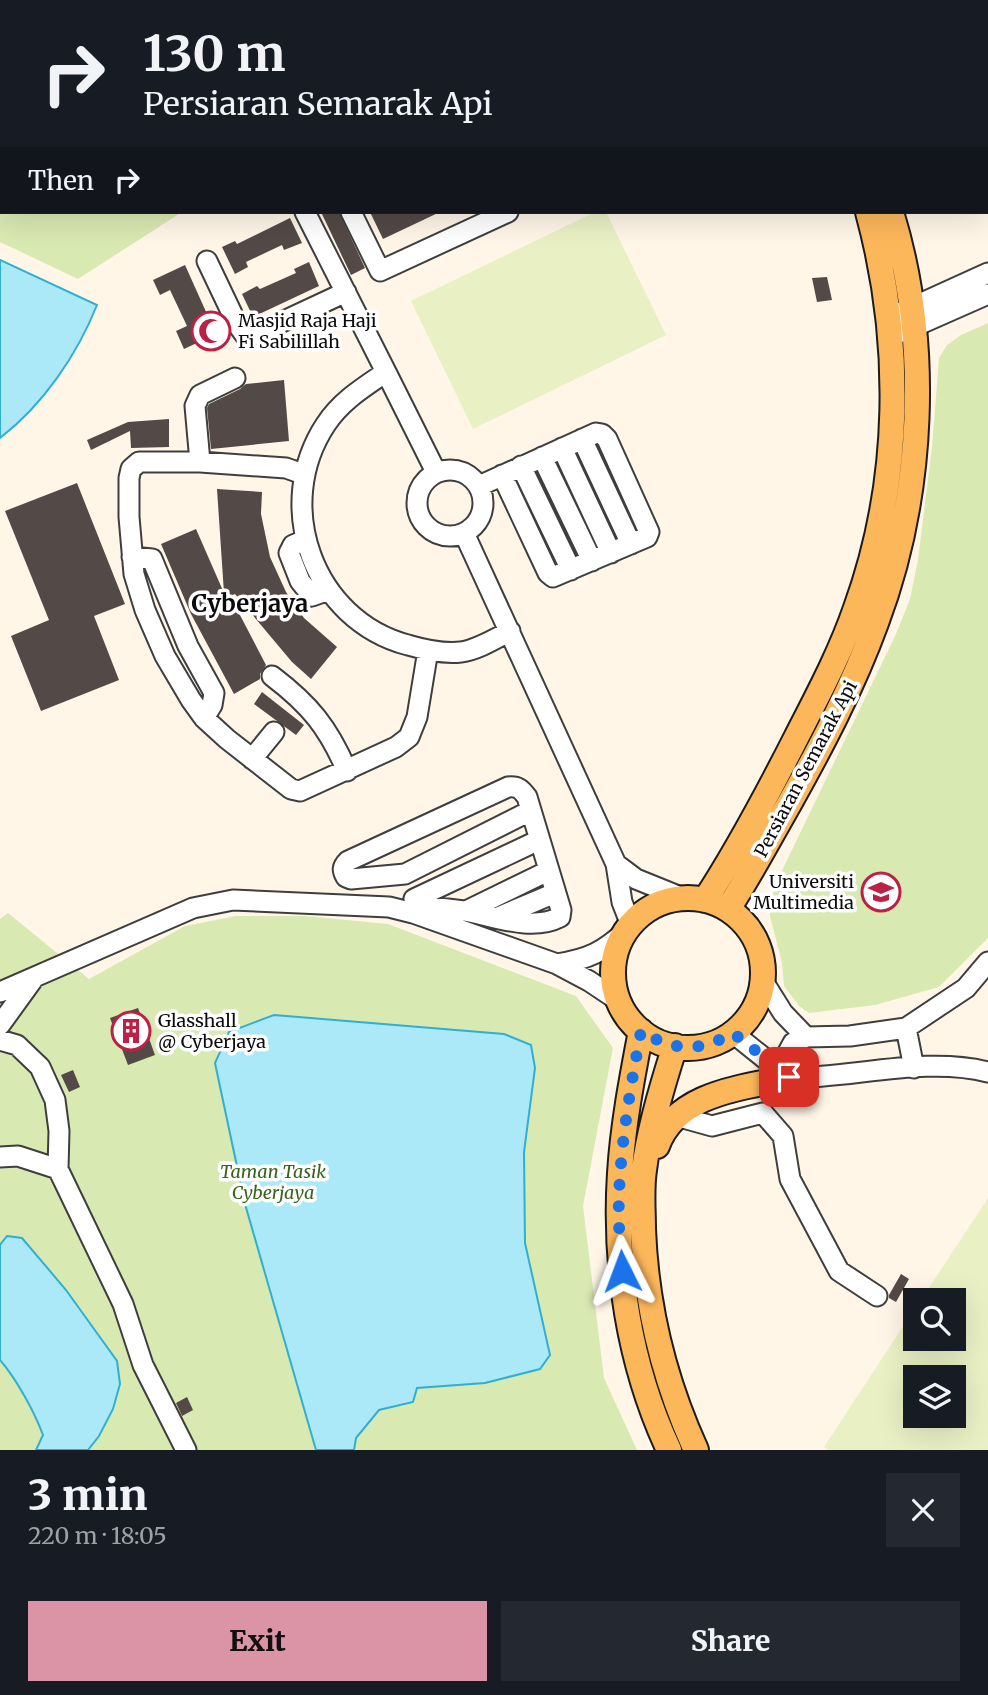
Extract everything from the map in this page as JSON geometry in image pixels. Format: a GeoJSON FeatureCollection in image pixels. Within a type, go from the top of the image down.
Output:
{"type":"FeatureCollection","features":[{"type":"Feature","properties":{"kind":"main road","name":"Persiaran Semarak Api"},"geometry":{"type":"LineString","coordinates":[[869,214],[901,322]]}},
{"type":"Feature","properties":{"kind":"main road","name":"Persiaran Semarak Api"},"geometry":{"type":"LineString","coordinates":[[705,902],[780,771],[833,667],[856,609],[881,521],[890,455],[904,263],[892,214]]}},
{"type":"Feature","properties":{"kind":"main road"},"geometry":{"type":"LineString","coordinates":[[705,902],[744,923],[755,940],[762,960],[758,1001],[748,1018],[733,1033],[715,1043],[695,1048],[657,1041],[641,1031],[628,1017],[619,1001],[614,983],[618,946],[629,927],[654,906],[705,902]]}},
{"type":"Feature","properties":{"kind":"main road"},"geometry":{"type":"LineString","coordinates":[[641,1031],[627,1107],[620,1171],[622,1271],[635,1351],[652,1408],[669,1450]]}},
{"type":"Feature","properties":{"kind":"main road"},"geometry":{"type":"LineString","coordinates":[[675,1046],[662,1087],[644,1171],[645,1255],[654,1322],[673,1392],[696,1450]]}},
{"type":"Feature","properties":{"kind":"main road"},"geometry":{"type":"LineString","coordinates":[[643,1194],[659,1140],[676,1115],[715,1095],[795,1078]]}},
{"type":"Feature","properties":{"kind":"street"},"geometry":{"type":"LineString","coordinates":[[306,214],[436,472]]}},
{"type":"Feature","properties":{"kind":"street"},"geometry":{"type":"LineString","coordinates":[[352,214],[380,271],[504,214]]}},
{"type":"Feature","properties":{"kind":"street"},"geometry":{"type":"LineString","coordinates":[[206,261],[245,335],[254,335],[346,292]]}},
{"type":"Feature","properties":{"kind":"street"},"geometry":{"type":"LineString","coordinates":[[901,322],[988,273]]}},
{"type":"Feature","properties":{"kind":"street"},"geometry":{"type":"LineString","coordinates":[[901,322],[988,294]]}},
{"type":"Feature","properties":{"kind":"street"},"geometry":{"type":"LineString","coordinates":[[386,372],[361,388],[326,424],[303,474],[305,541],[329,590],[354,619],[395,642],[428,650],[461,652],[510,631]]}},
{"type":"Feature","properties":{"kind":"street"},"geometry":{"type":"LineString","coordinates":[[200,462],[195,406],[200,395],[235,378]]}},
{"type":"Feature","properties":{"kind":"street"},"geometry":{"type":"LineString","coordinates":[[481,495],[467,474],[452,469],[436,472],[419,488],[417,512],[422,522],[441,536],[464,533],[478,521],[481,495],[502,475],[582,439],[631,544],[553,577],[548,573],[502,475]]}},
{"type":"Feature","properties":{"kind":"street"},"geometry":{"type":"LineString","coordinates":[[562,448],[611,553]]}},
{"type":"Feature","properties":{"kind":"street"},"geometry":{"type":"LineString","coordinates":[[542,457],[592,561]]}},
{"type":"Feature","properties":{"kind":"street"},"geometry":{"type":"LineString","coordinates":[[303,474],[286,468],[200,462],[139,462],[131,469],[128,478],[132,557],[152,559],[188,646],[214,693],[212,705],[204,718],[290,789],[300,791],[396,747],[410,737],[417,717],[428,650]]}},
{"type":"Feature","properties":{"kind":"street"},"geometry":{"type":"LineString","coordinates":[[522,466],[571,570]]}},
{"type":"Feature","properties":{"kind":"street"},"geometry":{"type":"LineString","coordinates":[[481,495],[513,498]]}},
{"type":"Feature","properties":{"kind":"street"},"geometry":{"type":"LineString","coordinates":[[464,533],[616,864],[629,927],[607,948],[583,960],[557,964]]}},
{"type":"Feature","properties":{"kind":"street"},"geometry":{"type":"LineString","coordinates":[[272,676],[303,702],[320,721],[347,771]]}},
{"type":"Feature","properties":{"kind":"street"},"geometry":{"type":"LineString","coordinates":[[253,759],[274,732]]}},
{"type":"Feature","properties":{"kind":"street"},"geometry":{"type":"LineString","coordinates":[[0,992],[193,908],[233,900],[389,907],[414,905],[466,911],[496,918],[555,892],[527,797],[521,789],[508,787],[348,861],[343,866],[342,871],[351,879],[405,874],[530,811]]}},
{"type":"Feature","properties":{"kind":"street"},"geometry":{"type":"LineString","coordinates":[[414,905],[539,840]]}},
{"type":"Feature","properties":{"kind":"street"},"geometry":{"type":"LineString","coordinates":[[616,864],[636,878],[705,902]]}},
{"type":"Feature","properties":{"kind":"street"},"geometry":{"type":"LineString","coordinates":[[466,911],[548,871]]}},
{"type":"Feature","properties":{"kind":"street"},"geometry":{"type":"LineString","coordinates":[[405,874],[411,877],[414,884],[414,905]]}},
{"type":"Feature","properties":{"kind":"street"},"geometry":{"type":"LineString","coordinates":[[414,905],[557,964],[619,1001]]}},
{"type":"Feature","properties":{"kind":"street"},"geometry":{"type":"LineString","coordinates":[[795,1078],[787,1054],[793,1042],[806,1037],[850,1036],[906,1028],[966,988],[988,962]]}},
{"type":"Feature","properties":{"kind":"street"},"geometry":{"type":"LineString","coordinates":[[0,1026],[36,977]]}},
{"type":"Feature","properties":{"kind":"street"},"geometry":{"type":"LineString","coordinates":[[762,981],[783,1013],[806,1037]]}},
{"type":"Feature","properties":{"kind":"street"},"geometry":{"type":"LineString","coordinates":[[906,1028],[914,1068]]}},
{"type":"Feature","properties":{"kind":"street"},"geometry":{"type":"LineString","coordinates":[[733,1033],[795,1078],[914,1068],[970,1068],[988,1072]]}},
{"type":"Feature","properties":{"kind":"street"},"geometry":{"type":"LineString","coordinates":[[0,1040],[17,1045],[40,1067],[55,1100],[59,1131],[58,1169],[123,1304],[143,1365],[186,1450]]}},
{"type":"Feature","properties":{"kind":"street"},"geometry":{"type":"LineString","coordinates":[[676,1115],[712,1126],[763,1113],[783,1136],[790,1179],[839,1271],[877,1296]]}},
{"type":"Feature","properties":{"kind":"street"},"geometry":{"type":"LineString","coordinates":[[0,1157],[18,1156],[58,1169]]}},
{"type":"Feature","properties":{"kind":"green space"},"geometry":{"type":"Polygon","coordinates":[[[0,214],[179,214],[78,279],[0,242],[0,214]]]}},
{"type":"Feature","properties":{"kind":"green space"},"geometry":{"type":"Polygon","coordinates":[[[591,214],[607,214],[666,335],[473,429],[411,301],[591,214]]]}},
{"type":"Feature","properties":{"kind":"green space"},"geometry":{"type":"Polygon","coordinates":[[[988,323],[988,938],[939,987],[875,1005],[809,1013],[799,1006],[784,986],[782,963],[770,916],[770,903],[777,881],[896,634],[910,599],[918,560],[932,447],[939,358],[947,345],[961,335],[988,323]]]}},
{"type":"Feature","properties":{"kind":"green space","name":"Taman Tasik Cyberjaya"},"geometry":{"type":"Polygon","coordinates":[[[8,913],[89,979],[185,926],[236,916],[305,916],[388,924],[576,996],[613,1048],[583,1206],[604,1378],[637,1450],[0,1450],[0,919],[8,913]]]}},
{"type":"Feature","properties":{"kind":"green space"},"geometry":{"type":"Polygon","coordinates":[[[988,1198],[988,1450],[828,1450],[824,1447],[903,1326],[903,1351],[966,1351],[966,1288],[929,1288],[988,1198]]]}},
{"type":"Feature","properties":{"kind":"water"},"geometry":{"type":"Polygon","coordinates":[[[0,260],[97,305],[89,324],[57,378],[16,425],[0,438],[0,260]]]}},
{"type":"Feature","properties":{"kind":"water"},"geometry":{"type":"Polygon","coordinates":[[[274,1015],[504,1034],[531,1045],[535,1068],[524,1152],[525,1243],[550,1355],[540,1369],[485,1383],[417,1388],[413,1402],[379,1410],[356,1438],[354,1450],[316,1450],[245,1204],[215,1063],[229,1032],[274,1015]]]}},
{"type":"Feature","properties":{"kind":"water"},"geometry":{"type":"Polygon","coordinates":[[[7,1236],[22,1238],[66,1290],[117,1361],[120,1384],[113,1409],[99,1436],[88,1450],[36,1450],[43,1435],[24,1396],[0,1360],[0,1245],[7,1236]]]}},
{"type":"Feature","properties":{"kind":"building"},"geometry":{"type":"Polygon","coordinates":[[[322,214],[340,214],[365,268],[351,275],[322,214]]]}},
{"type":"Feature","properties":{"kind":"building"},"geometry":{"type":"Polygon","coordinates":[[[371,214],[436,214],[383,239],[371,214]]]}},
{"type":"Feature","properties":{"kind":"building"},"geometry":{"type":"Polygon","coordinates":[[[290,218],[302,243],[284,250],[282,245],[246,262],[248,267],[235,274],[222,247],[235,241],[237,244],[290,218]]]}},
{"type":"Feature","properties":{"kind":"building"},"geometry":{"type":"Polygon","coordinates":[[[309,262],[319,286],[253,317],[242,294],[296,273],[294,269],[309,262]]]}},
{"type":"Feature","properties":{"kind":"building"},"geometry":{"type":"Polygon","coordinates":[[[185,265],[216,334],[184,349],[176,331],[187,326],[170,290],[160,295],[153,280],[185,265]]]}},
{"type":"Feature","properties":{"kind":"building"},"geometry":{"type":"Polygon","coordinates":[[[827,277],[832,300],[817,302],[812,278],[827,277]]]}},
{"type":"Feature","properties":{"kind":"building"},"geometry":{"type":"Polygon","coordinates":[[[284,380],[289,441],[211,449],[207,408],[209,404],[246,384],[284,380]]]}},
{"type":"Feature","properties":{"kind":"building"},"geometry":{"type":"Polygon","coordinates":[[[169,419],[169,447],[131,448],[130,431],[91,450],[87,440],[128,422],[169,419]]]}},
{"type":"Feature","properties":{"kind":"building"},"geometry":{"type":"Polygon","coordinates":[[[77,483],[125,604],[94,616],[119,680],[41,711],[11,636],[49,620],[5,511],[77,483]]]}},
{"type":"Feature","properties":{"kind":"building"},"geometry":{"type":"Polygon","coordinates":[[[217,489],[262,492],[261,514],[270,557],[286,592],[304,618],[337,647],[311,679],[292,662],[235,594],[230,596],[266,665],[260,679],[234,694],[191,614],[161,544],[196,529],[224,593],[217,489]]]}},
{"type":"Feature","properties":{"kind":"building"},"geometry":{"type":"Polygon","coordinates":[[[262,692],[304,725],[296,735],[254,704],[262,692]]]}},
{"type":"Feature","properties":{"kind":"building","name":"Glasshall @ Cyberjaya"},"geometry":{"type":"Polygon","coordinates":[[[138,1008],[155,1055],[128,1065],[110,1018],[138,1008]]]}},
{"type":"Feature","properties":{"kind":"building"},"geometry":{"type":"Polygon","coordinates":[[[73,1070],[80,1087],[69,1092],[61,1075],[73,1070]]]}},
{"type":"Feature","properties":{"kind":"building"},"geometry":{"type":"Polygon","coordinates":[[[901,1274],[909,1279],[896,1302],[889,1298],[901,1274]]]}},
{"type":"Feature","properties":{"kind":"building"},"geometry":{"type":"Polygon","coordinates":[[[187,1397],[193,1410],[182,1416],[176,1403],[187,1397]]]}},
{"type":"Feature","properties":{"kind":"place","name":"Masjid Raja Haji Fi Sabilillah"},"geometry":{"type":"Point","coordinates":[211,331]}},
{"type":"Feature","properties":{"kind":"place","name":"Universiti Multimedia"},"geometry":{"type":"Point","coordinates":[881,892]}},
{"type":"Feature","properties":{"kind":"place","name":"Glasshall @ Cyberjaya"},"geometry":{"type":"Point","coordinates":[131,1031]}},
{"type":"Feature","properties":{"kind":"district","name":"Cyberjaya"},"geometry":{"type":"Point","coordinates":[250,604]}},
{"type":"Feature","properties":{"kind":"route"},"geometry":{"type":"LineString","coordinates":[[622,1271],[620,1171],[627,1107],[641,1031],[657,1041],[695,1048],[715,1043],[733,1033],[789,1077]]}}]}
